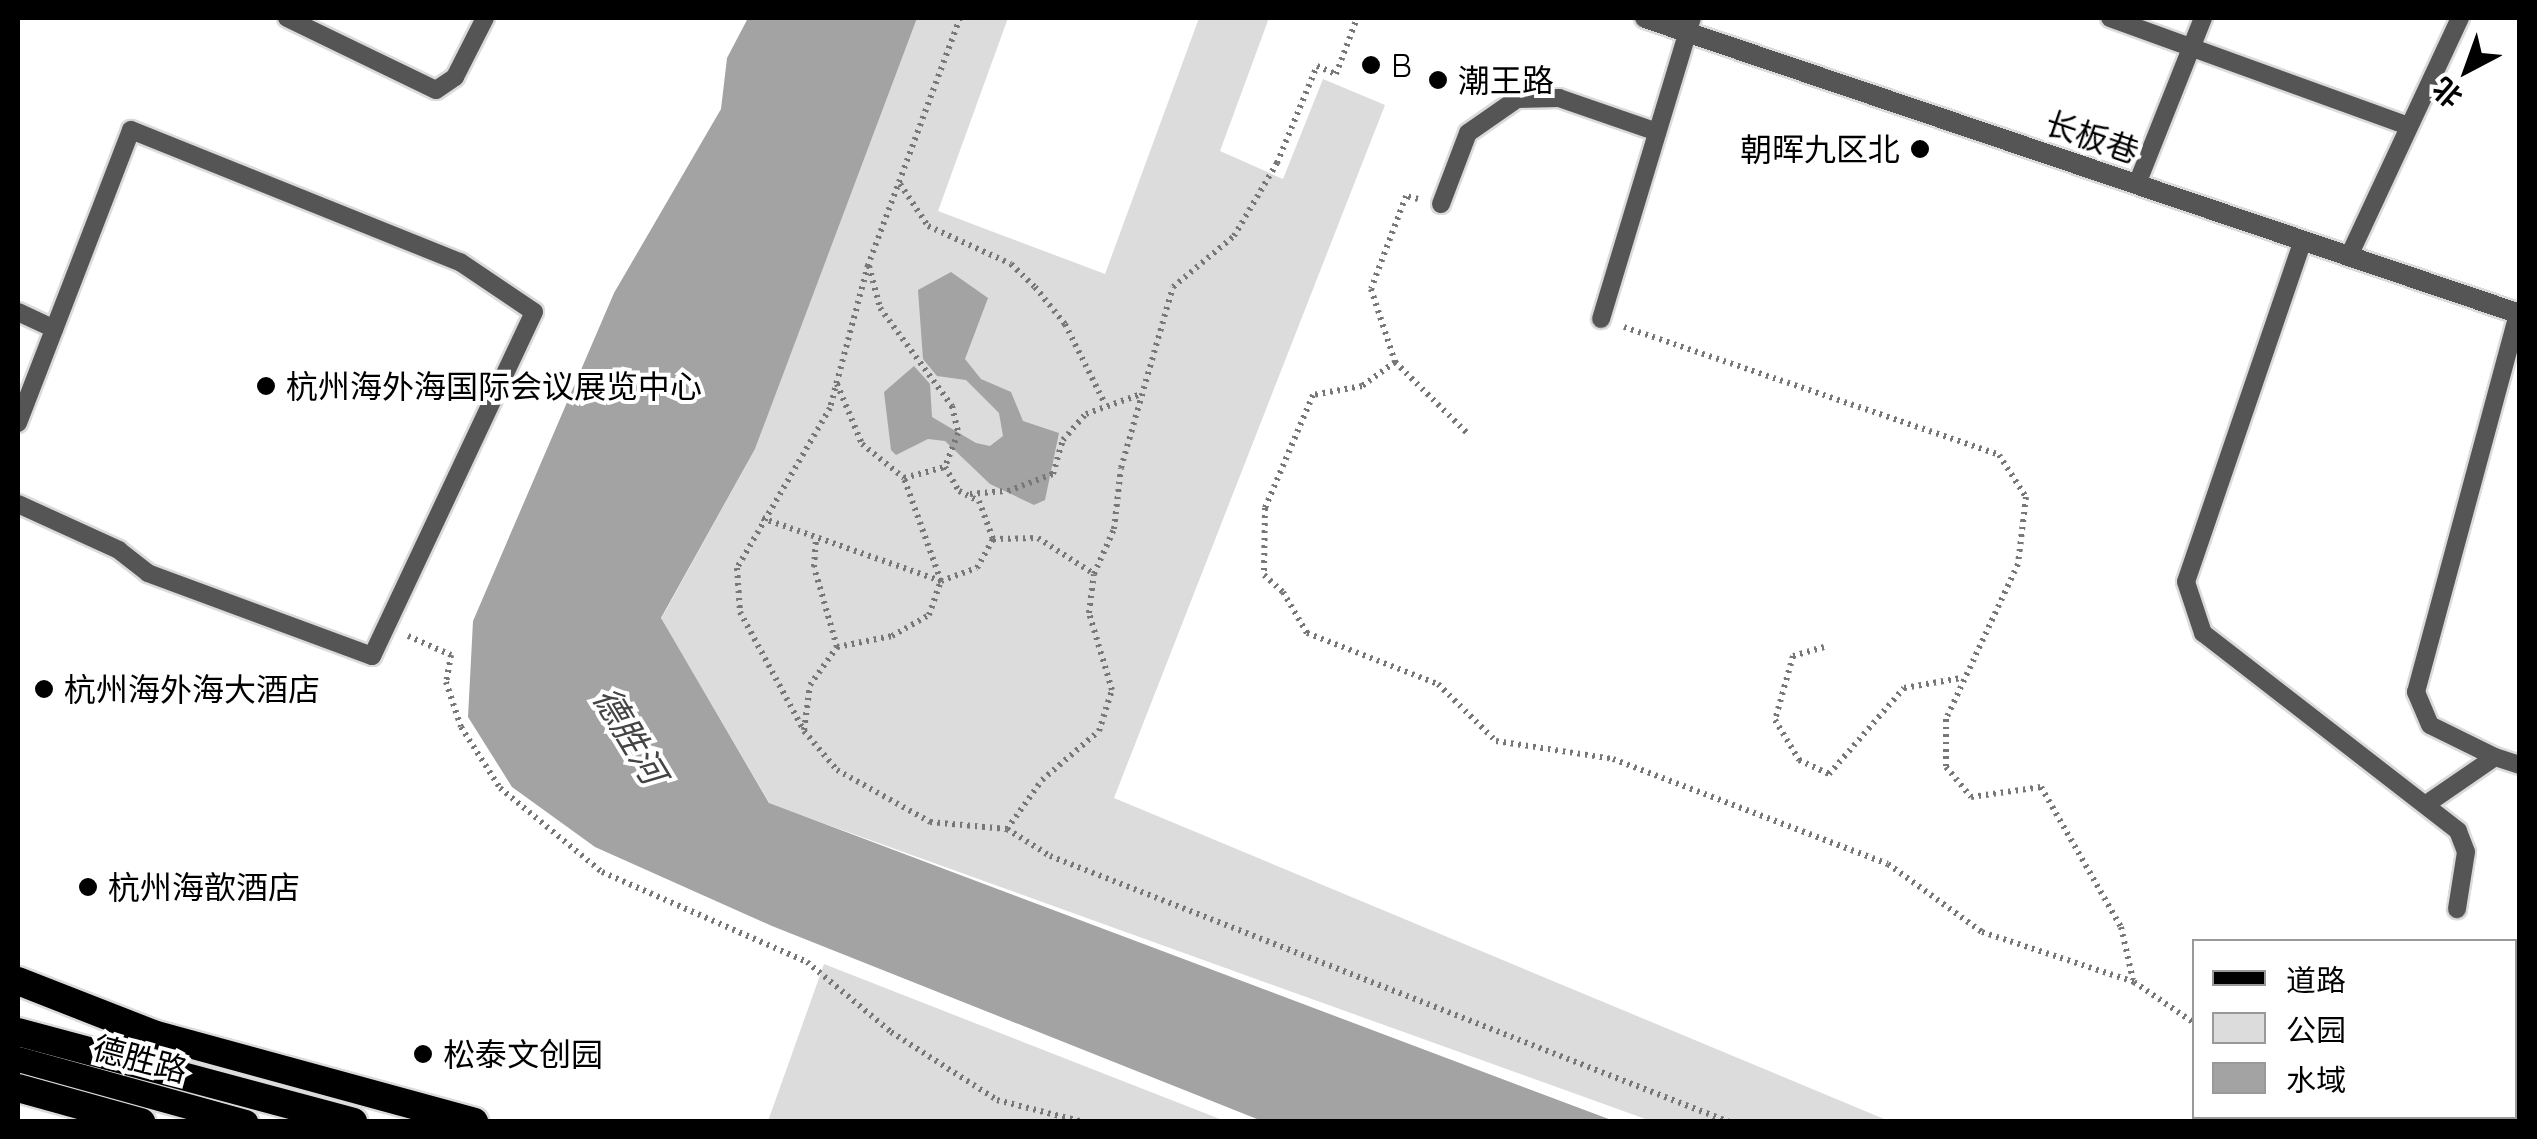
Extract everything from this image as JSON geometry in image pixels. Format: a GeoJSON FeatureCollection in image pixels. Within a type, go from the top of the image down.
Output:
{"type":"FeatureCollection","features":[{"type":"Feature","properties":{"kind":"highway"},"geometry":{"type":"LineString","coordinates":[[18,981],[153,1034],[474,1122]]}},
{"type":"Feature","properties":{"kind":"highway"},"geometry":{"type":"LineString","coordinates":[[18,1032],[352,1122]]}},
{"type":"Feature","properties":{"kind":"highway"},"geometry":{"type":"LineString","coordinates":[[18,1088],[141,1122]]}},
{"type":"Feature","properties":{"kind":"main road","name":"德胜路"},"geometry":{"type":"LineString","coordinates":[[18,1059],[245,1122]]}},
{"type":"Feature","properties":{"kind":"street","name":"长板巷"},"geometry":{"type":"LineString","coordinates":[[1645,18],[1689,24],[2136,184],[2519,314]]}},
{"type":"Feature","properties":{"kind":"lane"},"geometry":{"type":"LineString","coordinates":[[287,18],[436,90],[456,77],[486,18]]}},
{"type":"Feature","properties":{"kind":"lane"},"geometry":{"type":"LineString","coordinates":[[2110,18],[2409,126]]}},
{"type":"Feature","properties":{"kind":"lane"},"geometry":{"type":"LineString","coordinates":[[2136,184],[2202,18]]}},
{"type":"Feature","properties":{"kind":"lane"},"geometry":{"type":"LineString","coordinates":[[2348,256],[2460,18]]}},
{"type":"Feature","properties":{"kind":"lane"},"geometry":{"type":"LineString","coordinates":[[1601,318],[1689,24]]}},
{"type":"Feature","properties":{"kind":"lane"},"geometry":{"type":"LineString","coordinates":[[1441,204],[1468,133],[1518,99],[1559,98],[1656,132]]}},
{"type":"Feature","properties":{"kind":"lane"},"geometry":{"type":"LineString","coordinates":[[18,422],[131,130],[460,262],[534,312],[372,656],[148,573],[120,550],[18,504]]}},
{"type":"Feature","properties":{"kind":"lane"},"geometry":{"type":"LineString","coordinates":[[2303,240],[2186,582],[2203,633],[2458,831],[2466,852],[2457,908]]}},
{"type":"Feature","properties":{"kind":"lane"},"geometry":{"type":"LineString","coordinates":[[18,312],[54,329]]}},
{"type":"Feature","properties":{"kind":"lane"},"geometry":{"type":"LineString","coordinates":[[2519,314],[2416,692],[2430,725],[2520,766]]}},
{"type":"Feature","properties":{"kind":"lane"},"geometry":{"type":"LineString","coordinates":[[2428,804],[2495,757]]}},
{"type":"Feature","properties":{"kind":"path"},"geometry":{"type":"LineString","coordinates":[[960,18],[868,265],[830,408],[736,568],[740,612],[804,731],[837,770],[879,799],[930,822],[1008,829],[1068,864],[1730,1122]]}},
{"type":"Feature","properties":{"kind":"path"},"geometry":{"type":"LineString","coordinates":[[1008,829],[1042,780],[1099,732],[1112,690],[1089,613],[1094,574],[1114,529],[1121,468],[1173,287],[1234,236],[1277,163],[1317,66],[1336,74],[1357,18]]}},
{"type":"Feature","properties":{"kind":"path"},"geometry":{"type":"LineString","coordinates":[[899,182],[928,226],[1011,264],[1035,287],[1065,324],[1106,404]]}},
{"type":"Feature","properties":{"kind":"path"},"geometry":{"type":"LineString","coordinates":[[1441,204],[1406,196],[1371,289],[1395,362],[1467,433]]}},
{"type":"Feature","properties":{"kind":"path"},"geometry":{"type":"LineString","coordinates":[[868,265],[880,308],[952,406],[958,433],[945,467]]}},
{"type":"Feature","properties":{"kind":"path"},"geometry":{"type":"LineString","coordinates":[[1601,318],[1999,455],[2026,496],[2018,564],[1962,678],[1946,720],[1946,767],[1971,797],[2040,787],[2121,926],[2134,982]]}},
{"type":"Feature","properties":{"kind":"path"},"geometry":{"type":"LineString","coordinates":[[1395,362],[1362,386],[1313,396],[1265,508],[1264,575],[1283,592],[1308,633],[1438,684],[1496,741],[1614,759],[1888,864],[1982,932],[2134,982],[2192,1022]]}},
{"type":"Feature","properties":{"kind":"path"},"geometry":{"type":"LineString","coordinates":[[804,731],[810,685],[838,647],[911,629],[929,615],[940,580],[904,478],[862,444],[837,383]]}},
{"type":"Feature","properties":{"kind":"path"},"geometry":{"type":"LineString","coordinates":[[945,467],[959,490],[970,494],[1008,491],[1053,474],[1063,440],[1106,404],[1142,393]]}},
{"type":"Feature","properties":{"kind":"path"},"geometry":{"type":"LineString","coordinates":[[904,478],[945,467]]}},
{"type":"Feature","properties":{"kind":"path"},"geometry":{"type":"LineString","coordinates":[[970,494],[992,539]]}},
{"type":"Feature","properties":{"kind":"path"},"geometry":{"type":"LineString","coordinates":[[762,518],[940,580],[977,568],[992,539]]}},
{"type":"Feature","properties":{"kind":"path"},"geometry":{"type":"LineString","coordinates":[[992,539],[1038,538],[1094,574]]}},
{"type":"Feature","properties":{"kind":"path"},"geometry":{"type":"LineString","coordinates":[[816,539],[814,567],[838,647]]}},
{"type":"Feature","properties":{"kind":"path"},"geometry":{"type":"LineString","coordinates":[[386,626],[451,654],[446,682],[462,727],[500,788],[602,872],[807,962],[891,1032],[997,1100],[1082,1122]]}},
{"type":"Feature","properties":{"kind":"path"},"geometry":{"type":"LineString","coordinates":[[1824,647],[1793,656],[1775,720],[1799,760],[1828,774],[1904,688],[1962,678]]}},
{"type":"Feature","properties":{"kind":"green space"},"geometry":{"type":"Polygon","coordinates":[[[915,18],[1008,18],[938,211],[1105,274],[1199,18],[1269,18],[1220,151],[1283,179],[1323,79],[1385,105],[1114,798],[1889,1121],[1651,1121],[770,804],[661,619],[755,449],[915,18]]]}},
{"type":"Feature","properties":{"kind":"green space"},"geometry":{"type":"Polygon","coordinates":[[[824,964],[1225,1121],[768,1121],[824,964]]]}},
{"type":"Feature","properties":{"kind":"water","name":"德胜河"},"geometry":{"type":"Polygon","coordinates":[[[748,18],[917,18],[755,449],[661,618],[769,803],[1614,1121],[1262,1121],[772,926],[595,847],[512,787],[468,717],[473,621],[614,293],[721,109],[727,58],[748,18]]]}},
{"type":"Feature","properties":{"kind":"water"},"geometry":{"type":"Polygon","coordinates":[[[951,272],[988,298],[965,359],[981,379],[1011,392],[1023,421],[1059,433],[1045,500],[1034,505],[990,484],[945,441],[928,439],[896,455],[891,450],[884,392],[914,366],[930,384],[932,417],[976,443],[990,446],[1003,436],[999,413],[966,380],[937,376],[923,359],[918,290],[951,272]]]}},
{"type":"Feature","properties":{"kind":"place","name":"B"},"geometry":{"type":"Point","coordinates":[1371,65]}},
{"type":"Feature","properties":{"kind":"place","name":"潮王路"},"geometry":{"type":"Point","coordinates":[1438,80]}},
{"type":"Feature","properties":{"kind":"place","name":"朝晖九区北"},"geometry":{"type":"Point","coordinates":[1920,149]}},
{"type":"Feature","properties":{"kind":"place","name":"杭州海外海国际会议展览中心"},"geometry":{"type":"Point","coordinates":[266,386]}},
{"type":"Feature","properties":{"kind":"place","name":"杭州海外海大酒店"},"geometry":{"type":"Point","coordinates":[44,689]}},
{"type":"Feature","properties":{"kind":"place","name":"杭州海歆酒店"},"geometry":{"type":"Point","coordinates":[88,887]}},
{"type":"Feature","properties":{"kind":"place","name":"松泰文创园"},"geometry":{"type":"Point","coordinates":[423,1054]}}]}
